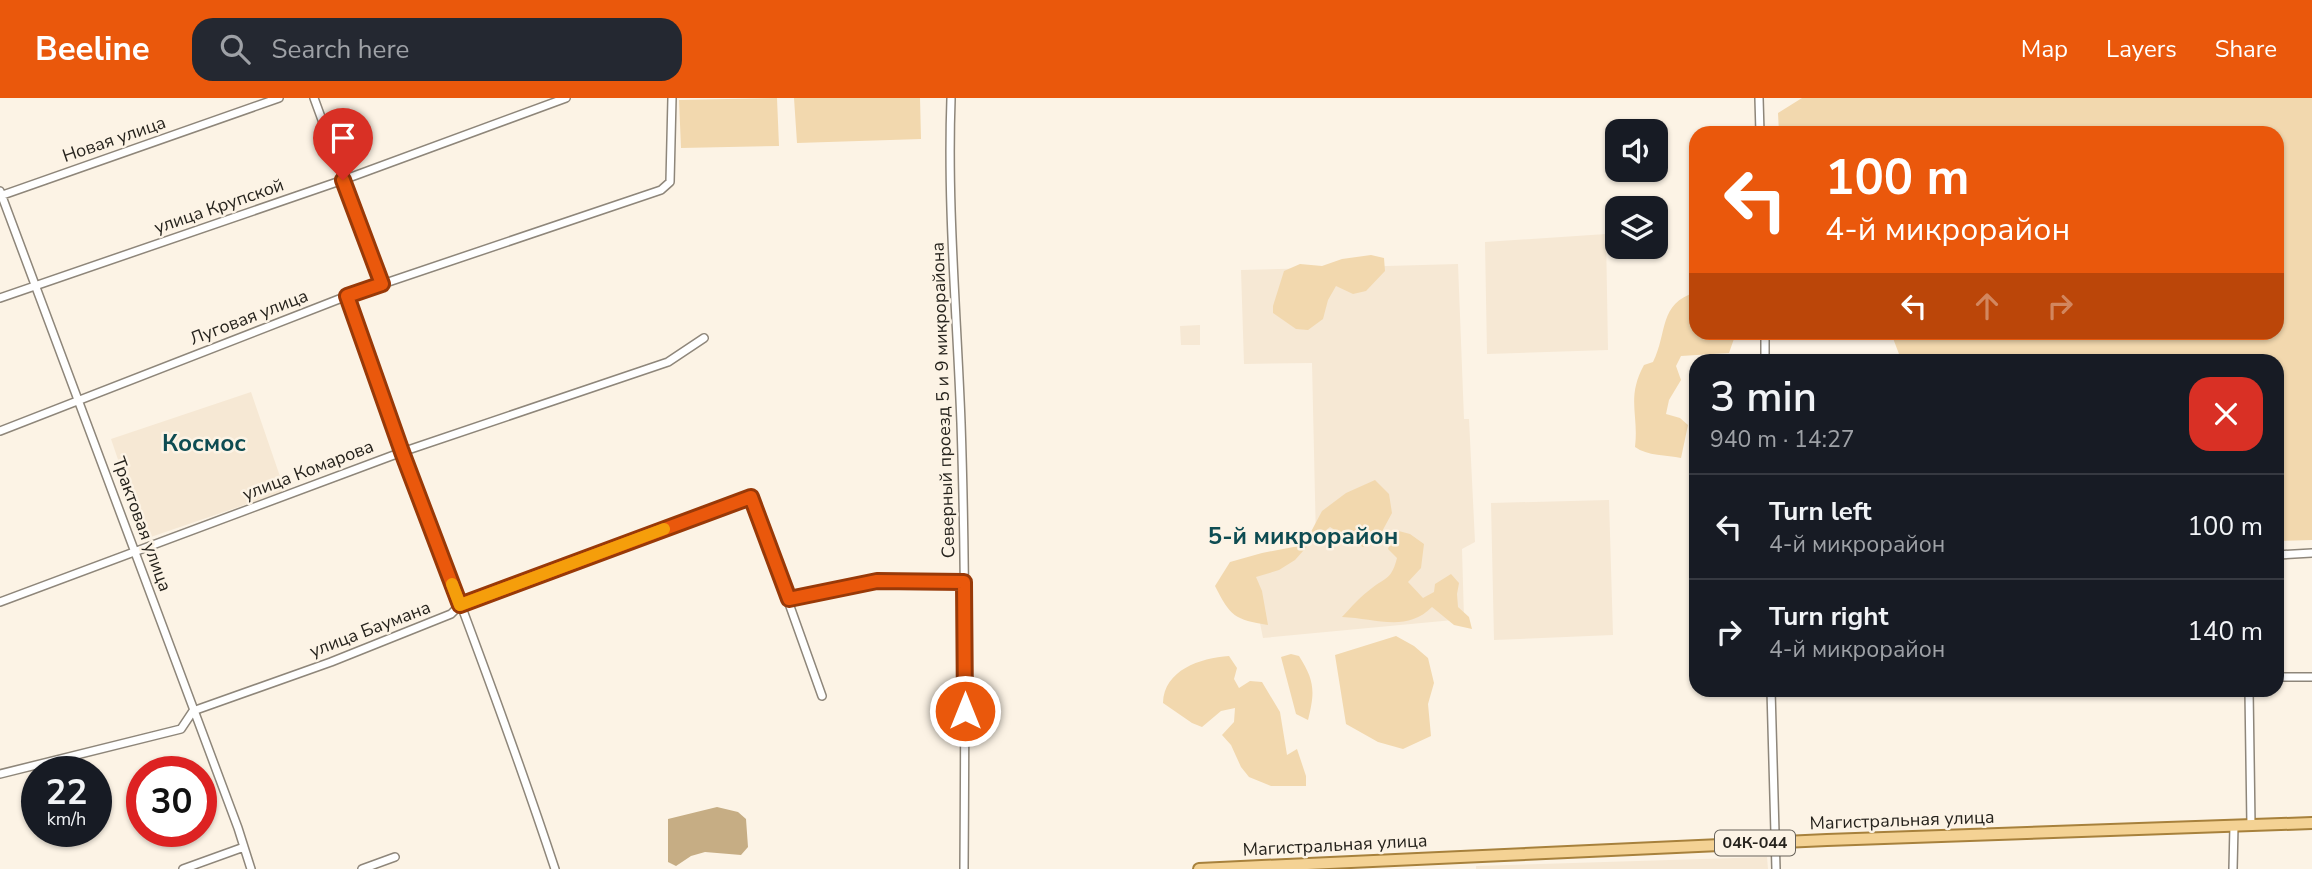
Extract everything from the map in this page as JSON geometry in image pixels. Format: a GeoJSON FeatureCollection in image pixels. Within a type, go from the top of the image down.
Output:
{"type":"FeatureCollection","features":[{"type":"Feature","properties":{"kind":"main road","name":"Магистральная улица"},"geometry":{"type":"LineString","coordinates":[[1199,869],[1776,842],[2312,823]]}},
{"type":"Feature","properties":{"kind":"street","name":"Новая улица"},"geometry":{"type":"LineString","coordinates":[[1,194],[279,98]]}},
{"type":"Feature","properties":{"kind":"street"},"geometry":{"type":"LineString","coordinates":[[314,98],[382,284]]}},
{"type":"Feature","properties":{"kind":"street","name":"улица Крупской"},"geometry":{"type":"LineString","coordinates":[[0,298],[343,180],[566,98]]}},
{"type":"Feature","properties":{"kind":"street","name":"Луговая улица"},"geometry":{"type":"LineString","coordinates":[[0,431],[347,296],[661,190],[670,182],[672,98]]}},
{"type":"Feature","properties":{"kind":"street"},"geometry":{"type":"LineString","coordinates":[[950,98],[961,98]]}},
{"type":"Feature","properties":{"kind":"street","name":"Северный проезд 5 и 9 микрорайона"},"geometry":{"type":"LineString","coordinates":[[950,98],[964,582],[964,869]]}},
{"type":"Feature","properties":{"kind":"street"},"geometry":{"type":"LineString","coordinates":[[1759,98],[1760,126]]}},
{"type":"Feature","properties":{"kind":"street","name":"Трактовая улица"},"geometry":{"type":"LineString","coordinates":[[1,194],[136,552],[251,869]]}},
{"type":"Feature","properties":{"kind":"street"},"geometry":{"type":"LineString","coordinates":[[347,296],[402,452],[492,684],[555,869]]}},
{"type":"Feature","properties":{"kind":"street","name":"улица Комарова"},"geometry":{"type":"LineString","coordinates":[[0,602],[402,452],[668,362],[705,338]]}},
{"type":"Feature","properties":{"kind":"street","name":"улица Баумана"},"geometry":{"type":"LineString","coordinates":[[0,774],[181,729],[193,711],[331,662],[451,614],[460,605],[751,497],[789,599]]}},
{"type":"Feature","properties":{"kind":"street"},"geometry":{"type":"LineString","coordinates":[[2284,555],[2312,553]]}},
{"type":"Feature","properties":{"kind":"street"},"geometry":{"type":"LineString","coordinates":[[822,696],[789,599],[877,581],[964,582]]}},
{"type":"Feature","properties":{"kind":"street"},"geometry":{"type":"LineString","coordinates":[[2284,677],[2312,677]]}},
{"type":"Feature","properties":{"kind":"street"},"geometry":{"type":"LineString","coordinates":[[1771,697],[1776,869]]}},
{"type":"Feature","properties":{"kind":"street"},"geometry":{"type":"LineString","coordinates":[[2249,697],[2251,825]]}},
{"type":"Feature","properties":{"kind":"street"},"geometry":{"type":"LineString","coordinates":[[2233,869],[2234,826]]}},
{"type":"Feature","properties":{"kind":"street"},"geometry":{"type":"LineString","coordinates":[[183,869],[244,847]]}},
{"type":"Feature","properties":{"kind":"street"},"geometry":{"type":"LineString","coordinates":[[362,869],[395,857]]}},
{"type":"Feature","properties":{"kind":"shaded area"},"geometry":{"type":"Polygon","coordinates":[[[777,98],[779,146],[681,148],[679,100],[777,98]]]}},
{"type":"Feature","properties":{"kind":"shaded area"},"geometry":{"type":"Polygon","coordinates":[[[794,98],[920,98],[921,139],[797,143],[794,98]]]}},
{"type":"Feature","properties":{"kind":"shaded area"},"geometry":{"type":"Polygon","coordinates":[[[1802,98],[2312,98],[2312,540],[2284,541],[2284,354],[1899,354],[1894,340],[2284,340],[2284,126],[1779,126],[1778,113],[1802,98]]]}},
{"type":"Feature","properties":{"kind":"shaded area"},"geometry":{"type":"Polygon","coordinates":[[[1605,234],[1608,350],[1487,354],[1485,242],[1605,234]]]}},
{"type":"Feature","properties":{"kind":"shaded area"},"geometry":{"type":"Polygon","coordinates":[[[1371,255],[1384,258],[1385,271],[1366,291],[1353,294],[1336,286],[1328,300],[1323,319],[1308,330],[1296,329],[1273,313],[1284,271],[1300,264],[1322,266],[1342,259],[1371,255]]]}},
{"type":"Feature","properties":{"kind":"shaded area"},"geometry":{"type":"Polygon","coordinates":[[[1458,264],[1464,419],[1469,419],[1475,542],[1462,549],[1464,619],[1263,638],[1251,579],[1316,541],[1312,363],[1244,364],[1241,270],[1458,264]]]}},
{"type":"Feature","properties":{"kind":"shaded area"},"geometry":{"type":"Polygon","coordinates":[[[1689,295],[1689,340],[1734,340],[1729,353],[1689,354],[1681,356],[1676,366],[1681,380],[1669,400],[1666,414],[1680,418],[1688,425],[1681,458],[1657,455],[1635,447],[1634,397],[1644,365],[1653,362],[1658,351],[1670,312],[1689,295]]]}},
{"type":"Feature","properties":{"kind":"shaded area"},"geometry":{"type":"Polygon","coordinates":[[[1200,325],[1200,345],[1181,345],[1180,326],[1200,325]]]}},
{"type":"Feature","properties":{"kind":"shaded area"},"geometry":{"type":"Polygon","coordinates":[[[251,392],[285,491],[145,539],[111,439],[251,392]]]}},
{"type":"Feature","properties":{"kind":"shaded area"},"geometry":{"type":"Polygon","coordinates":[[[1375,480],[1389,494],[1392,513],[1378,539],[1363,547],[1330,527],[1311,542],[1295,560],[1279,570],[1256,577],[1262,591],[1268,625],[1248,621],[1230,610],[1215,586],[1230,562],[1304,545],[1322,511],[1346,493],[1375,480]]]}},
{"type":"Feature","properties":{"kind":"shaded area"},"geometry":{"type":"Polygon","coordinates":[[[1609,500],[1613,635],[1494,640],[1491,503],[1609,500]]]}},
{"type":"Feature","properties":{"kind":"shaded area"},"geometry":{"type":"Polygon","coordinates":[[[1395,530],[1410,534],[1424,544],[1421,568],[1408,582],[1423,598],[1434,592],[1435,584],[1451,574],[1459,583],[1458,607],[1469,617],[1472,629],[1454,625],[1432,607],[1412,620],[1401,622],[1342,617],[1364,594],[1391,573],[1397,558],[1388,549],[1395,530]]]}},
{"type":"Feature","properties":{"kind":"shaded area"},"geometry":{"type":"Polygon","coordinates":[[[1396,636],[1428,658],[1434,683],[1428,704],[1431,736],[1403,749],[1378,742],[1346,724],[1335,655],[1396,636]]]}},
{"type":"Feature","properties":{"kind":"shaded area"},"geometry":{"type":"Polygon","coordinates":[[[1291,654],[1299,656],[1311,680],[1312,702],[1308,720],[1296,714],[1281,657],[1291,654]]]}},
{"type":"Feature","properties":{"kind":"shaded area"},"geometry":{"type":"Polygon","coordinates":[[[1229,656],[1237,668],[1234,679],[1239,688],[1250,681],[1262,682],[1280,712],[1287,755],[1297,749],[1306,776],[1306,786],[1271,786],[1249,777],[1231,745],[1222,735],[1234,722],[1235,708],[1221,711],[1202,727],[1163,703],[1165,692],[1177,674],[1196,663],[1229,656]]]}},
{"type":"Feature","properties":{"kind":"shaded area"},"geometry":{"type":"Polygon","coordinates":[[[717,807],[738,812],[746,819],[748,847],[741,855],[705,852],[691,856],[676,866],[668,862],[668,819],[717,807]]]}},
{"type":"Feature","properties":{"kind":"shaded area"},"geometry":{"type":"Polygon","coordinates":[[[1767,857],[1768,869],[1476,869],[1476,866],[1767,857]]]}},
{"type":"Feature","properties":{"kind":"slow traffic"},"geometry":{"type":"LineString","coordinates":[[452,584],[460,605],[664,529]]}},
{"type":"Feature","properties":{"kind":"district","name":"Космос"},"geometry":{"type":"Point","coordinates":[204,443]}},
{"type":"Feature","properties":{"kind":"district","name":"5-й микрорайон"},"geometry":{"type":"Point","coordinates":[1303,536]}},
{"type":"Feature","properties":{"kind":"route"},"geometry":{"type":"LineString","coordinates":[[343,180],[382,284],[347,296],[460,605],[751,497],[789,599],[877,581],[964,582],[965,711]]}}]}
